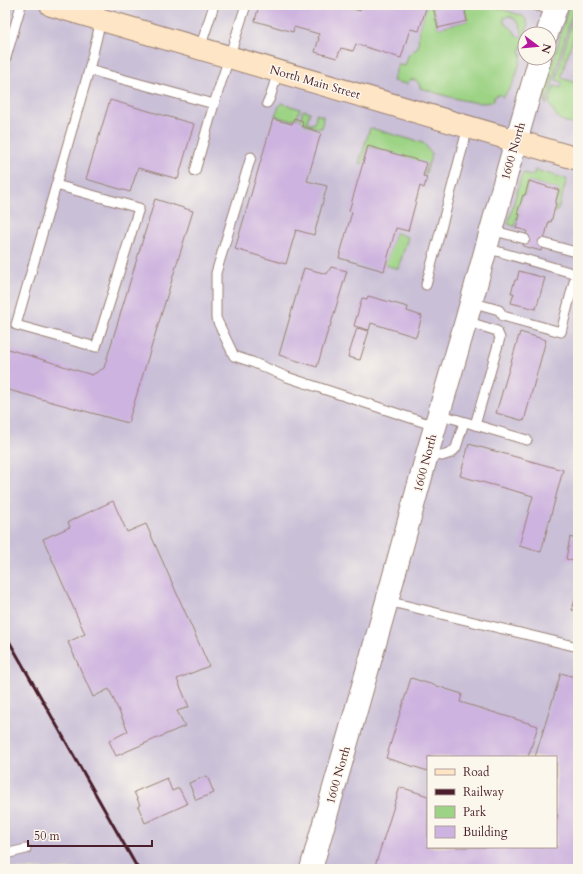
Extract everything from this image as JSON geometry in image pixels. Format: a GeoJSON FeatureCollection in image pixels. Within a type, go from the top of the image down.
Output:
{"type":"FeatureCollection","features":[{"type":"Feature","properties":{"kind":"main road","name":"North Main Street"},"geometry":{"type":"LineString","coordinates":[[51,5],[75,8],[101,20],[578,159]]}},
{"type":"Feature","properties":{"kind":"street"},"geometry":{"type":"LineString","coordinates":[[550,26],[556,8]]}},
{"type":"Feature","properties":{"kind":"street","name":"1600 North"},"geometry":{"type":"LineString","coordinates":[[311,869],[387,601],[436,420],[538,66]]}},
{"type":"Feature","properties":{"kind":"lane"},"geometry":{"type":"LineString","coordinates":[[5,61],[21,5]]}},
{"type":"Feature","properties":{"kind":"lane"},"geometry":{"type":"LineString","coordinates":[[200,48],[214,5]]}},
{"type":"Feature","properties":{"kind":"lane"},"geometry":{"type":"LineString","coordinates":[[195,171],[214,104],[246,5]]}},
{"type":"Feature","properties":{"kind":"lane"},"geometry":{"type":"LineString","coordinates":[[534,5],[556,8]]}},
{"type":"Feature","properties":{"kind":"lane"},"geometry":{"type":"LineString","coordinates":[[56,185],[139,208],[96,347],[16,325],[56,185],[89,70],[101,20]]}},
{"type":"Feature","properties":{"kind":"lane"},"geometry":{"type":"LineString","coordinates":[[89,70],[214,104]]}},
{"type":"Feature","properties":{"kind":"lane"},"geometry":{"type":"LineString","coordinates":[[267,103],[270,98],[278,71]]}},
{"type":"Feature","properties":{"kind":"lane"},"geometry":{"type":"LineString","coordinates":[[426,285],[468,127]]}},
{"type":"Feature","properties":{"kind":"lane"},"geometry":{"type":"LineString","coordinates":[[251,157],[216,273],[216,318],[234,356],[252,362],[287,378],[436,420],[464,422],[527,440]]}},
{"type":"Feature","properties":{"kind":"lane"},"geometry":{"type":"LineString","coordinates":[[488,239],[525,239]]}},
{"type":"Feature","properties":{"kind":"lane"},"geometry":{"type":"LineString","coordinates":[[468,311],[499,310],[503,316],[561,332],[576,274],[488,239]]}},
{"type":"Feature","properties":{"kind":"lane"},"geometry":{"type":"LineString","coordinates":[[543,244],[576,252]]}},
{"type":"Feature","properties":{"kind":"lane"},"geometry":{"type":"LineString","coordinates":[[468,311],[497,331],[500,338],[475,425]]}},
{"type":"Feature","properties":{"kind":"lane"},"geometry":{"type":"LineString","coordinates":[[428,451],[442,456],[451,453],[456,448],[464,422]]}},
{"type":"Feature","properties":{"kind":"lane"},"geometry":{"type":"LineString","coordinates":[[387,601],[578,647]]}},
{"type":"Feature","properties":{"kind":"lane"},"geometry":{"type":"LineString","coordinates":[[5,854],[26,849]]}},
{"type":"Feature","properties":{"kind":"shaded area"},"geometry":{"type":"Polygon","coordinates":[[[5,5],[578,5],[578,869],[5,869],[5,5]]]}},
{"type":"Feature","properties":{"kind":"green space"},"geometry":{"type":"Polygon","coordinates":[[[427,5],[441,5],[433,7],[438,28],[467,21],[464,5],[490,5],[523,16],[528,25],[520,26],[517,21],[509,16],[504,18],[504,22],[517,36],[517,66],[518,66],[510,89],[502,97],[499,94],[494,97],[494,101],[487,103],[478,103],[458,99],[420,88],[420,85],[415,80],[410,80],[407,84],[393,81],[398,65],[405,66],[408,56],[418,47],[419,31],[427,5]]]}},
{"type":"Feature","properties":{"kind":"green space"},"geometry":{"type":"Polygon","coordinates":[[[569,5],[576,7],[571,16],[557,66],[557,48],[569,5]]]}},
{"type":"Feature","properties":{"kind":"green space"},"geometry":{"type":"Polygon","coordinates":[[[578,10],[578,20],[561,78],[574,82],[576,90],[578,90],[578,125],[576,125],[565,122],[559,118],[554,113],[549,103],[554,86],[561,88],[562,82],[556,80],[573,17],[578,10]]]}},
{"type":"Feature","properties":{"kind":"green space"},"geometry":{"type":"Polygon","coordinates":[[[552,66],[557,66],[546,105],[546,87],[552,66]]]}},
{"type":"Feature","properties":{"kind":"green space"},"geometry":{"type":"Polygon","coordinates":[[[281,103],[300,109],[297,119],[283,119],[275,115],[281,103]]]}},
{"type":"Feature","properties":{"kind":"green space"},"geometry":{"type":"Polygon","coordinates":[[[303,110],[310,112],[307,121],[309,124],[313,124],[316,114],[323,116],[322,128],[310,126],[300,120],[303,110]]]}},
{"type":"Feature","properties":{"kind":"green space"},"geometry":{"type":"Polygon","coordinates":[[[370,128],[425,144],[432,153],[425,176],[423,176],[427,164],[368,146],[363,164],[359,163],[370,128]]]}},
{"type":"Feature","properties":{"kind":"green space"},"geometry":{"type":"Polygon","coordinates":[[[535,170],[567,179],[557,212],[554,211],[559,190],[529,181],[518,213],[520,214],[515,223],[516,227],[508,224],[521,177],[525,173],[529,176],[534,174],[535,170]]]}},
{"type":"Feature","properties":{"kind":"green space"},"geometry":{"type":"Polygon","coordinates":[[[395,232],[408,237],[398,269],[385,265],[395,232]]]}},
{"type":"Feature","properties":{"kind":"building"},"geometry":{"type":"Polygon","coordinates":[[[259,5],[340,5],[360,11],[362,5],[427,5],[419,31],[410,29],[401,58],[356,44],[353,51],[341,48],[337,58],[315,52],[319,34],[294,27],[293,32],[255,21],[259,5]]]}},
{"type":"Feature","properties":{"kind":"building"},"geometry":{"type":"Polygon","coordinates":[[[441,5],[464,5],[467,21],[438,28],[433,7],[441,5]]]}},
{"type":"Feature","properties":{"kind":"building"},"geometry":{"type":"Polygon","coordinates":[[[110,100],[194,124],[178,179],[138,168],[130,192],[86,179],[110,100]]]}},
{"type":"Feature","properties":{"kind":"building"},"geometry":{"type":"Polygon","coordinates":[[[294,118],[303,121],[302,126],[321,133],[307,181],[327,186],[314,235],[296,230],[286,264],[235,249],[273,119],[292,124],[294,118]]]}},
{"type":"Feature","properties":{"kind":"building"},"geometry":{"type":"Polygon","coordinates":[[[368,146],[427,163],[423,176],[427,177],[424,188],[420,186],[408,231],[396,228],[384,271],[339,258],[352,212],[349,211],[368,146]]]}},
{"type":"Feature","properties":{"kind":"building"},"geometry":{"type":"Polygon","coordinates":[[[529,181],[559,190],[551,222],[549,221],[541,251],[523,246],[527,231],[516,228],[520,214],[517,214],[529,181]]]}},
{"type":"Feature","properties":{"kind":"building"},"geometry":{"type":"Polygon","coordinates":[[[155,199],[193,211],[128,423],[5,389],[5,348],[92,375],[104,368],[155,199]]]}},
{"type":"Feature","properties":{"kind":"building"},"geometry":{"type":"Polygon","coordinates":[[[331,267],[347,271],[317,367],[279,355],[304,268],[327,274],[331,267]]]}},
{"type":"Feature","properties":{"kind":"building"},"geometry":{"type":"Polygon","coordinates":[[[519,271],[545,278],[536,309],[511,303],[514,293],[511,293],[519,271]]]}},
{"type":"Feature","properties":{"kind":"building"},"geometry":{"type":"Polygon","coordinates":[[[368,296],[408,307],[407,311],[422,316],[416,337],[371,323],[369,330],[354,326],[362,298],[367,299],[368,296]]]}},
{"type":"Feature","properties":{"kind":"building"},"geometry":{"type":"Polygon","coordinates":[[[357,328],[369,331],[360,360],[348,357],[357,328]]]}},
{"type":"Feature","properties":{"kind":"building"},"geometry":{"type":"Polygon","coordinates":[[[520,332],[546,340],[524,421],[496,413],[520,332]]]}},
{"type":"Feature","properties":{"kind":"building"},"geometry":{"type":"Polygon","coordinates":[[[469,444],[563,470],[541,552],[519,546],[533,496],[460,476],[469,444]]]}},
{"type":"Feature","properties":{"kind":"building"},"geometry":{"type":"Polygon","coordinates":[[[113,501],[127,532],[146,524],[209,666],[177,679],[189,707],[177,711],[185,726],[116,756],[109,741],[128,731],[109,689],[93,697],[68,642],[85,634],[43,539],[70,527],[68,522],[113,501]]]}},
{"type":"Feature","properties":{"kind":"building"},"geometry":{"type":"Polygon","coordinates":[[[570,537],[578,540],[578,562],[566,559],[570,537]]]}},
{"type":"Feature","properties":{"kind":"building"},"geometry":{"type":"Polygon","coordinates":[[[578,589],[578,611],[572,610],[578,589]]]}},
{"type":"Feature","properties":{"kind":"building"},"geometry":{"type":"Polygon","coordinates":[[[561,673],[578,678],[578,869],[374,869],[400,787],[427,796],[427,848],[557,848],[557,756],[535,756],[561,673]]]}},
{"type":"Feature","properties":{"kind":"building"},"geometry":{"type":"Polygon","coordinates":[[[411,678],[462,694],[460,702],[538,726],[528,756],[427,756],[427,771],[386,758],[411,678]]]}},
{"type":"Feature","properties":{"kind":"building"},"geometry":{"type":"Polygon","coordinates":[[[207,776],[214,793],[196,800],[189,783],[207,776]]]}},
{"type":"Feature","properties":{"kind":"building"},"geometry":{"type":"Polygon","coordinates":[[[167,778],[172,791],[179,788],[187,804],[145,823],[138,806],[140,805],[134,792],[167,778]]]}},
{"type":"Feature","properties":{"kind":"railway"},"geometry":{"type":"LineString","coordinates":[[5,634],[138,869]]}}]}
